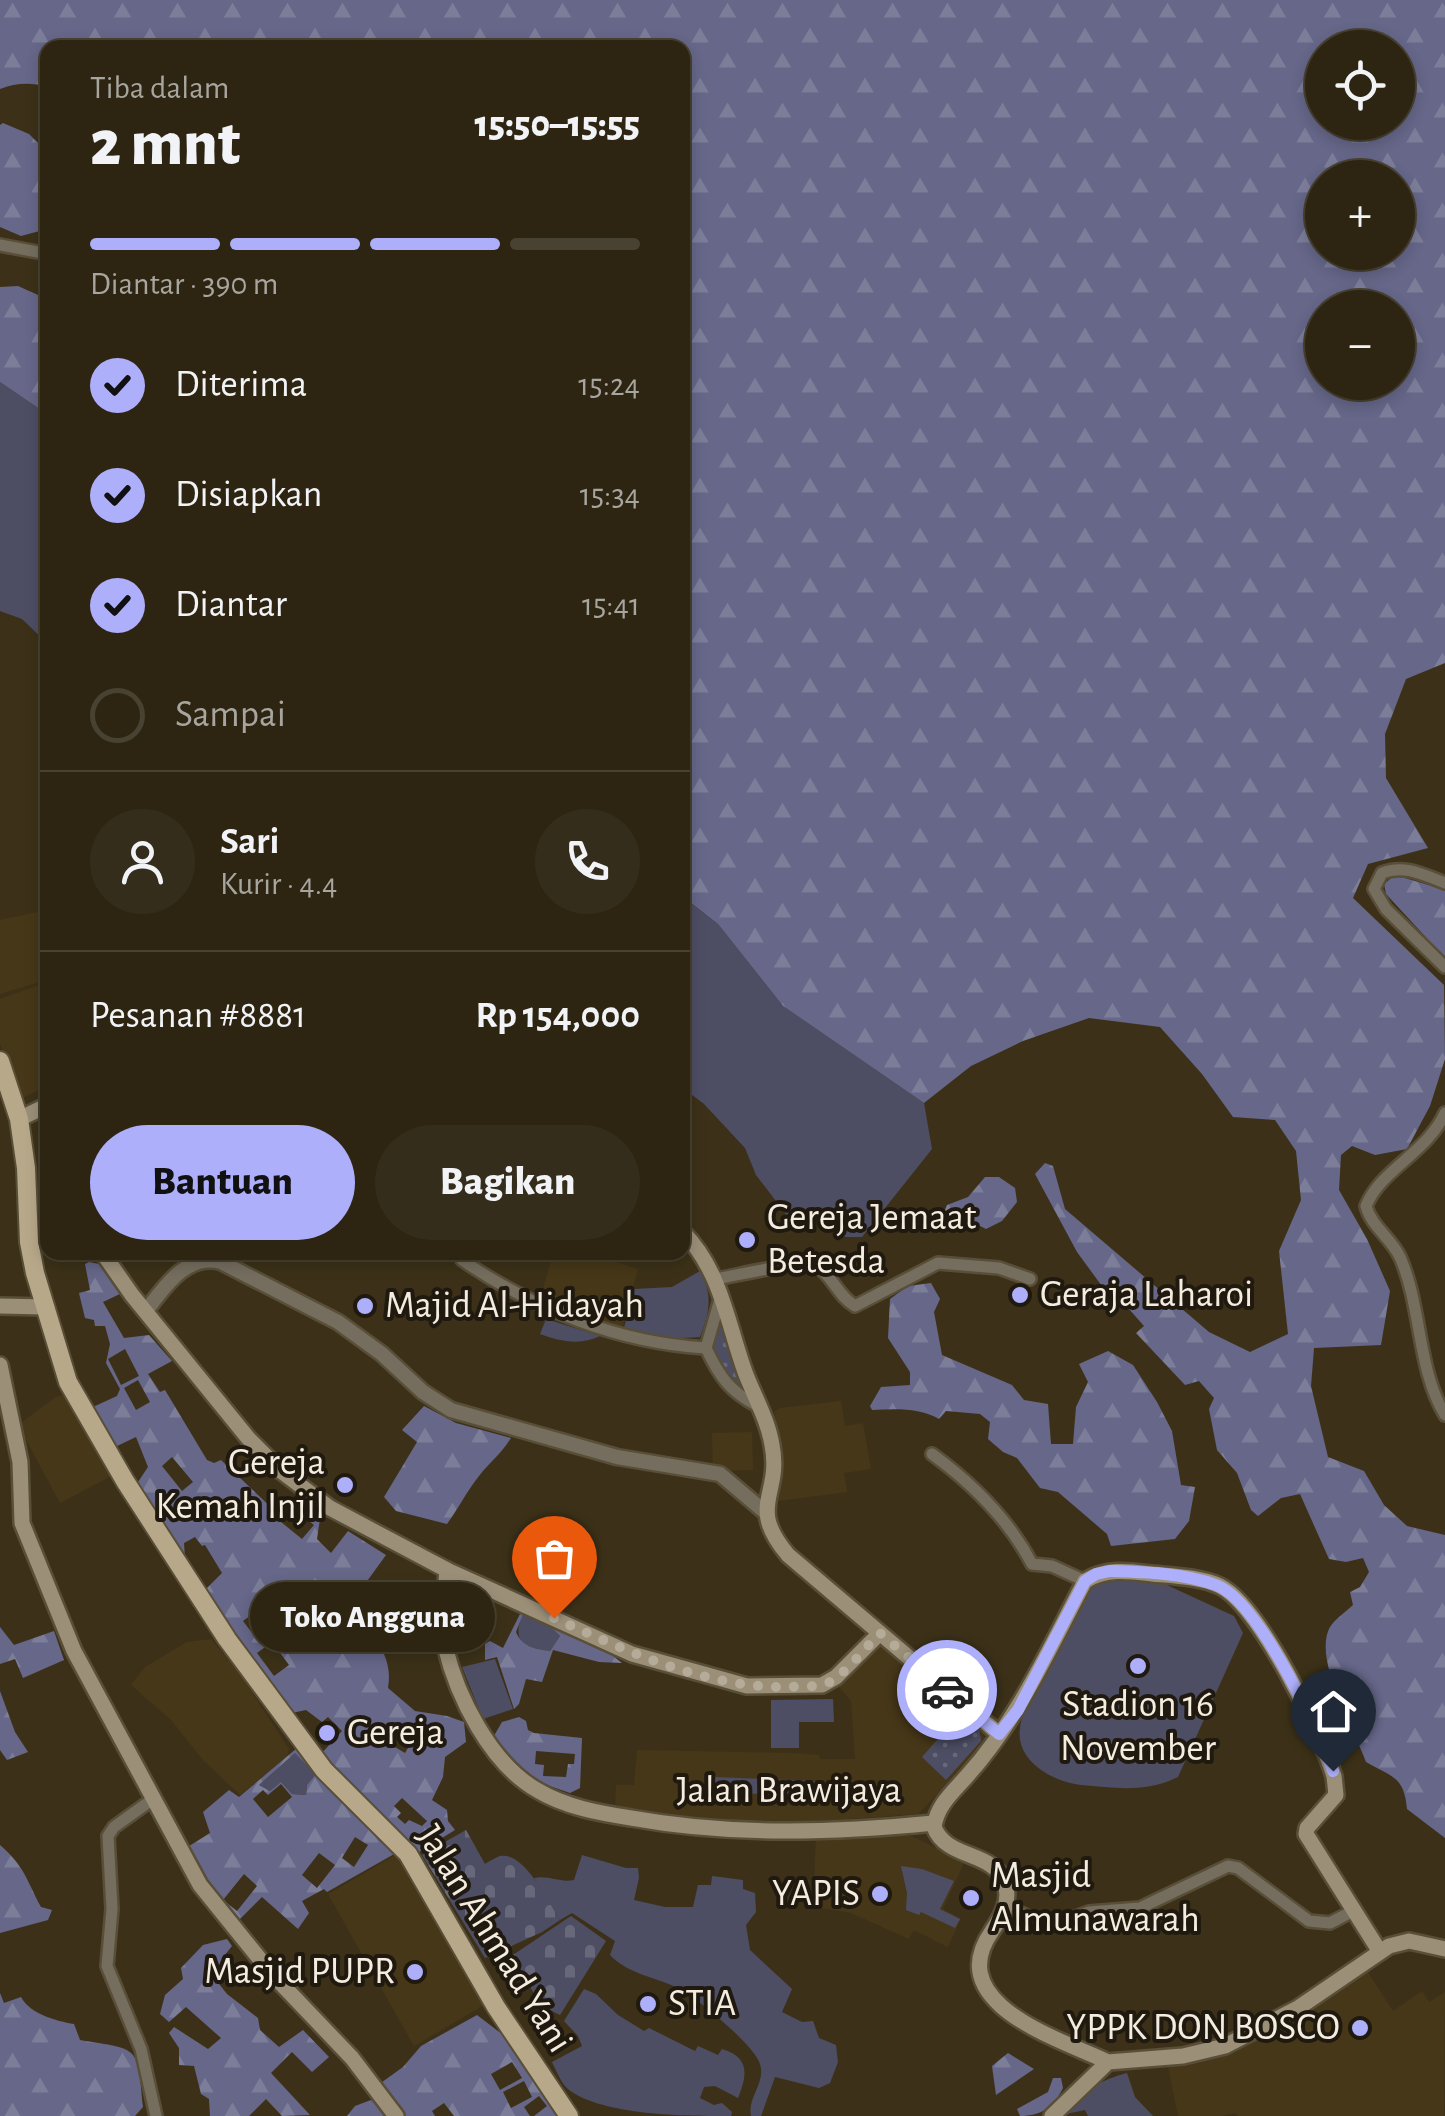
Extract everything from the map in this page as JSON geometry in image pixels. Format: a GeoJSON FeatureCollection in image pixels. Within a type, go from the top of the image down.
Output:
{"type":"FeatureCollection","features":[{"type":"Feature","properties":{"kind":"main road","name":"Jalan Ahmad Yani"},"geometry":{"type":"LineString","coordinates":[[0,1061],[18,1119],[26,1168],[29,1242],[68,1382],[125,1482],[192,1586],[324,1770],[408,1854],[496,2007],[569,2116]]}},
{"type":"Feature","properties":{"kind":"main road"},"geometry":{"type":"LineString","coordinates":[[18,1119],[40,1109]]}},
{"type":"Feature","properties":{"kind":"main road"},"geometry":{"type":"LineString","coordinates":[[690,1240],[716,1278],[774,1456],[766,1513],[771,1534],[788,1555],[999,1734]]}},
{"type":"Feature","properties":{"kind":"main road"},"geometry":{"type":"LineString","coordinates":[[108,1260],[248,1438],[299,1486],[394,1544],[447,1570],[632,1654],[747,1686],[822,1684],[836,1677],[880,1633]]}},
{"type":"Feature","properties":{"kind":"main road"},"geometry":{"type":"LineString","coordinates":[[0,1306],[45,1307]]}},
{"type":"Feature","properties":{"kind":"main road"},"geometry":{"type":"LineString","coordinates":[[0,1365],[20,1462],[25,1534],[74,1651],[200,1885],[271,1973],[352,2058],[396,2116]]}},
{"type":"Feature","properties":{"kind":"main road","name":"Jalan Brawijaya"},"geometry":{"type":"LineString","coordinates":[[447,1570],[445,1646],[464,1697],[492,1752],[537,1791],[573,1806],[614,1815],[739,1831],[798,1832],[934,1823]]}},
{"type":"Feature","properties":{"kind":"main road"},"geometry":{"type":"LineString","coordinates":[[1380,1952],[1306,1831],[1332,1803],[1336,1793],[1330,1764],[1269,1641],[1246,1608],[1219,1586],[1174,1576],[1110,1571],[1085,1581],[1018,1710],[942,1803],[934,1823],[938,1837],[999,1873],[1006,1885],[1006,1905],[980,1954],[979,1973],[985,1990],[1007,2012],[1108,2062],[1183,2056],[1224,2046],[1298,2008],[1380,1952],[1410,1942],[1445,1948]]}},
{"type":"Feature","properties":{"kind":"main road"},"geometry":{"type":"LineString","coordinates":[[1052,2116],[1108,2062]]}},
{"type":"Feature","properties":{"kind":"street"},"geometry":{"type":"LineString","coordinates":[[0,245],[40,252]]}},
{"type":"Feature","properties":{"kind":"street"},"geometry":{"type":"LineString","coordinates":[[1445,883],[1412,870],[1396,869],[1382,873],[1374,889],[1386,909],[1445,967]]}},
{"type":"Feature","properties":{"kind":"street"},"geometry":{"type":"LineString","coordinates":[[1445,1113],[1432,1136],[1381,1184],[1366,1206],[1399,1257],[1422,1330],[1433,1390],[1445,1414]]}},
{"type":"Feature","properties":{"kind":"street"},"geometry":{"type":"LineString","coordinates":[[146,1310],[170,1282],[192,1263],[202,1260]]}},
{"type":"Feature","properties":{"kind":"street"},"geometry":{"type":"LineString","coordinates":[[211,1260],[338,1322],[451,1410],[617,1457],[717,1473],[766,1513]]}},
{"type":"Feature","properties":{"kind":"street"},"geometry":{"type":"LineString","coordinates":[[462,1260],[502,1287],[576,1319],[658,1344],[706,1348]]}},
{"type":"Feature","properties":{"kind":"street"},"geometry":{"type":"LineString","coordinates":[[716,1278],[807,1262],[821,1269],[842,1297],[855,1306],[938,1263],[988,1266],[1030,1279]]}},
{"type":"Feature","properties":{"kind":"street"},"geometry":{"type":"LineString","coordinates":[[721,1296],[706,1348],[724,1382],[758,1406]]}},
{"type":"Feature","properties":{"kind":"street"},"geometry":{"type":"LineString","coordinates":[[932,1454],[1007,1521],[1032,1564],[1052,1566],[1085,1581]]}},
{"type":"Feature","properties":{"kind":"street"},"geometry":{"type":"LineString","coordinates":[[153,1799],[114,1827],[108,1836],[112,1909],[106,1959],[141,2049],[156,2116]]}},
{"type":"Feature","properties":{"kind":"street"},"geometry":{"type":"LineString","coordinates":[[1006,1905],[1042,1924],[1057,1924],[1089,1912],[1134,1910],[1228,1866],[1238,1868],[1309,1921],[1330,1923],[1354,1910]]}},
{"type":"Feature","properties":{"kind":"shaded area"},"geometry":{"type":"Polygon","coordinates":[[[40,911],[40,982],[0,994],[0,920],[40,911]]]}},
{"type":"Feature","properties":{"kind":"shaded area"},"geometry":{"type":"Polygon","coordinates":[[[40,985],[40,1089],[22,1098],[0,1044],[0,999],[40,985]]]}},
{"type":"Feature","properties":{"kind":"shaded area"},"geometry":{"type":"Polygon","coordinates":[[[551,1260],[610,1260],[638,1269],[622,1328],[540,1300],[551,1260]]]}},
{"type":"Feature","properties":{"kind":"shaded area"},"geometry":{"type":"Polygon","coordinates":[[[67,1394],[113,1475],[60,1503],[18,1425],[56,1397],[67,1394]]]}},
{"type":"Feature","properties":{"kind":"shaded area"},"geometry":{"type":"Polygon","coordinates":[[[841,1401],[845,1426],[863,1423],[871,1469],[844,1473],[847,1492],[778,1501],[783,1452],[774,1412],[841,1401]]]}},
{"type":"Feature","properties":{"kind":"shaded area"},"geometry":{"type":"Polygon","coordinates":[[[752,1432],[753,1470],[713,1471],[712,1433],[752,1432]]]}},
{"type":"Feature","properties":{"kind":"shaded area"},"geometry":{"type":"Polygon","coordinates":[[[211,1639],[240,1674],[289,1749],[287,1757],[240,1795],[203,1760],[171,1720],[131,1685],[145,1667],[187,1642],[211,1639]]]}},
{"type":"Feature","properties":{"kind":"shaded area"},"geometry":{"type":"Polygon","coordinates":[[[880,1644],[981,1725],[984,1738],[965,1766],[918,1814],[780,1824],[675,1817],[615,1806],[616,1785],[634,1785],[637,1750],[792,1753],[819,1755],[820,1759],[855,1759],[851,1701],[837,1685],[880,1644]]]}},
{"type":"Feature","properties":{"kind":"shaded area","name":"YAPIS"},"geometry":{"type":"Polygon","coordinates":[[[885,1833],[911,1836],[965,1861],[943,1909],[961,1919],[948,1947],[914,1930],[909,1939],[851,1913],[808,1906],[814,1882],[816,1838],[885,1833]]]}},
{"type":"Feature","properties":{"kind":"shaded area"},"geometry":{"type":"Polygon","coordinates":[[[399,1853],[486,2004],[414,2046],[328,1894],[399,1853]]]}},
{"type":"Feature","properties":{"kind":"shaded area","name":"YPPK DON BOSCO"},"geometry":{"type":"Polygon","coordinates":[[[1367,1971],[1393,2011],[1422,1991],[1429,2002],[1445,1992],[1444,2116],[1178,2116],[1168,2067],[1246,2045],[1367,1971]]]}},
{"type":"Feature","properties":{"kind":"green space"},"geometry":{"type":"Polygon","coordinates":[[[0,0],[1445,0],[1445,663],[1406,679],[1385,734],[1386,778],[1428,848],[1368,864],[1353,898],[1444,985],[1445,1059],[1430,1106],[1407,1149],[1375,1155],[1352,1146],[1341,1155],[1339,1190],[1390,1291],[1381,1345],[1314,1348],[1311,1386],[1328,1457],[1364,1471],[1384,1505],[1407,1526],[1445,1535],[1445,1838],[1407,1809],[1403,1789],[1395,1778],[1366,1762],[1331,1676],[1326,1641],[1332,1624],[1353,1605],[1350,1592],[1360,1587],[1369,1572],[1363,1558],[1346,1562],[1329,1559],[1300,1494],[1281,1498],[1258,1516],[1251,1510],[1237,1473],[1217,1450],[1209,1409],[1214,1398],[1199,1381],[1185,1385],[1136,1333],[1144,1326],[1129,1309],[1118,1308],[1077,1252],[1035,1174],[1045,1163],[1053,1166],[1065,1209],[1209,1332],[1250,1352],[1288,1334],[1279,1251],[1301,1200],[1296,1151],[1275,1120],[1233,1117],[1202,1074],[1160,1027],[1089,1018],[1023,1041],[971,1066],[924,1103],[783,1006],[718,924],[690,902],[690,40],[40,40],[40,85],[0,89],[0,0]]]}},
{"type":"Feature","properties":{"kind":"green space"},"geometry":{"type":"Polygon","coordinates":[[[0,125],[29,134],[40,145],[40,231],[21,236],[0,227],[0,125]]]}},
{"type":"Feature","properties":{"kind":"green space"},"geometry":{"type":"Polygon","coordinates":[[[18,286],[40,296],[40,409],[0,382],[0,287],[18,286]]]}},
{"type":"Feature","properties":{"kind":"green space"},"geometry":{"type":"Polygon","coordinates":[[[0,382],[40,409],[40,636],[22,619],[0,611],[0,382]]]}},
{"type":"Feature","properties":{"kind":"green space"},"geometry":{"type":"Polygon","coordinates":[[[1395,875],[1445,890],[1445,958],[1386,894],[1384,884],[1395,875]]]}},
{"type":"Feature","properties":{"kind":"green space"},"geometry":{"type":"Polygon","coordinates":[[[690,903],[718,924],[783,1006],[924,1103],[932,1149],[862,1237],[845,1237],[825,1210],[795,1226],[756,1175],[745,1148],[690,1093],[690,903]]]}},
{"type":"Feature","properties":{"kind":"green space"},"geometry":{"type":"Polygon","coordinates":[[[985,1177],[999,1177],[1015,1188],[1017,1202],[1002,1221],[986,1229],[941,1220],[947,1205],[968,1197],[985,1177]]]}},
{"type":"Feature","properties":{"kind":"green space"},"geometry":{"type":"Polygon","coordinates":[[[85,1264],[104,1265],[124,1292],[103,1302],[124,1338],[149,1335],[172,1361],[148,1374],[160,1392],[165,1390],[207,1460],[221,1460],[274,1510],[279,1512],[295,1497],[321,1512],[317,1539],[331,1553],[348,1531],[386,1555],[357,1595],[376,1606],[370,1631],[385,1658],[388,1688],[415,1711],[464,1722],[466,1742],[445,1757],[443,1777],[432,1800],[447,1810],[448,1821],[455,1830],[419,1852],[321,1754],[342,1731],[328,1717],[322,1722],[306,1710],[287,1714],[204,1591],[222,1573],[205,1545],[195,1537],[184,1543],[185,1558],[180,1559],[136,1485],[148,1467],[136,1437],[115,1447],[93,1407],[117,1396],[120,1389],[106,1363],[110,1344],[105,1326],[95,1326],[94,1320],[85,1318],[79,1293],[90,1290],[85,1264]],[[125,1349],[108,1359],[121,1385],[139,1376],[125,1349]],[[138,1380],[124,1388],[136,1410],[150,1402],[138,1380]],[[172,1457],[162,1466],[182,1491],[193,1482],[172,1457]],[[293,1508],[281,1522],[302,1539],[314,1525],[293,1508]],[[271,1585],[254,1598],[264,1612],[282,1599],[271,1585]],[[344,1593],[336,1609],[351,1616],[354,1611],[369,1618],[374,1608],[344,1593]],[[330,1610],[314,1623],[337,1649],[352,1636],[330,1610]],[[255,1612],[243,1621],[258,1641],[270,1632],[255,1612]],[[272,1642],[257,1653],[274,1676],[289,1665],[272,1642]],[[392,1724],[383,1740],[405,1753],[414,1738],[392,1724]],[[402,1798],[394,1806],[401,1813],[397,1817],[405,1824],[409,1820],[422,1826],[427,1821],[402,1798]]]}},
{"type":"Feature","properties":{"kind":"green space"},"geometry":{"type":"Polygon","coordinates":[[[700,1271],[709,1304],[700,1337],[651,1337],[624,1328],[634,1289],[672,1287],[700,1271]]]}},
{"type":"Feature","properties":{"kind":"green space"},"geometry":{"type":"Polygon","coordinates":[[[931,1283],[940,1299],[934,1312],[942,1355],[1012,1385],[1024,1400],[1048,1404],[1051,1444],[1073,1444],[1076,1407],[1088,1382],[1079,1364],[1108,1351],[1133,1365],[1172,1431],[1181,1485],[1195,1487],[1189,1521],[1175,1539],[1111,1546],[1107,1534],[1058,1492],[1040,1488],[1017,1458],[988,1439],[990,1422],[980,1414],[946,1411],[939,1419],[915,1411],[872,1410],[870,1406],[881,1387],[910,1385],[910,1372],[888,1338],[890,1299],[908,1286],[931,1283]]]}},
{"type":"Feature","properties":{"kind":"green space"},"geometry":{"type":"Polygon","coordinates":[[[546,1319],[600,1336],[577,1342],[547,1337],[540,1334],[546,1319]]]}},
{"type":"Feature","properties":{"kind":"green space"},"geometry":{"type":"Polygon","coordinates":[[[720,1320],[743,1393],[730,1382],[712,1354],[720,1320]]]}},
{"type":"Feature","properties":{"kind":"green space"},"geometry":{"type":"Polygon","coordinates":[[[424,1406],[456,1423],[511,1438],[447,1524],[396,1511],[384,1497],[417,1442],[402,1430],[424,1406]]]}},
{"type":"Feature","properties":{"kind":"green space","name":"Stadion 16 November"},"geometry":{"type":"Polygon","coordinates":[[[1108,1576],[1156,1580],[1234,1616],[1243,1633],[1178,1777],[1166,1782],[1130,1788],[1081,1785],[1059,1779],[1030,1760],[1020,1740],[1024,1714],[1051,1656],[1092,1584],[1108,1576]]]}},
{"type":"Feature","properties":{"kind":"green space"},"geometry":{"type":"Polygon","coordinates":[[[521,1612],[608,1652],[622,1663],[599,1662],[553,1650],[542,1682],[526,1679],[514,1709],[497,1657],[485,1660],[485,1644],[490,1641],[503,1648],[521,1612]],[[523,1614],[516,1632],[525,1644],[550,1651],[560,1636],[523,1614]]]}},
{"type":"Feature","properties":{"kind":"green space"},"geometry":{"type":"Polygon","coordinates":[[[522,1613],[560,1636],[550,1651],[522,1642],[518,1631],[522,1613]]]}},
{"type":"Feature","properties":{"kind":"green space"},"geometry":{"type":"Polygon","coordinates":[[[0,1627],[14,1645],[54,1631],[64,1660],[23,1678],[15,1659],[0,1664],[0,1627]]]}},
{"type":"Feature","properties":{"kind":"green space"},"geometry":{"type":"Polygon","coordinates":[[[495,1659],[513,1709],[483,1719],[462,1667],[495,1659]]]}},
{"type":"Feature","properties":{"kind":"green space"},"geometry":{"type":"Polygon","coordinates":[[[0,1691],[15,1732],[28,1752],[7,1760],[0,1750],[0,1691]]]}},
{"type":"Feature","properties":{"kind":"green space"},"geometry":{"type":"Polygon","coordinates":[[[833,1699],[834,1722],[799,1722],[799,1748],[771,1748],[771,1700],[833,1699]]]}},
{"type":"Feature","properties":{"kind":"green space"},"geometry":{"type":"Polygon","coordinates":[[[947,1701],[979,1726],[981,1741],[946,1780],[922,1757],[944,1732],[943,1714],[936,1713],[937,1706],[947,1701]]]}},
{"type":"Feature","properties":{"kind":"green space"},"geometry":{"type":"Polygon","coordinates":[[[519,1717],[534,1733],[582,1738],[580,1788],[570,1793],[519,1769],[494,1743],[502,1722],[519,1717]],[[536,1751],[535,1764],[544,1765],[543,1776],[566,1777],[575,1754],[536,1751]]]}},
{"type":"Feature","properties":{"kind":"green space"},"geometry":{"type":"Polygon","coordinates":[[[297,1748],[396,1853],[327,1892],[324,1889],[302,1901],[309,1913],[298,1929],[262,1897],[236,1923],[186,1848],[210,1833],[203,1812],[229,1790],[239,1797],[297,1748]],[[295,1753],[259,1785],[270,1791],[281,1782],[292,1794],[306,1795],[307,1785],[316,1774],[295,1753]],[[281,1784],[268,1795],[263,1790],[253,1799],[268,1817],[292,1797],[281,1784]],[[355,1837],[342,1858],[354,1867],[368,1845],[355,1837]],[[319,1853],[302,1875],[317,1888],[335,1865],[319,1853]],[[244,1874],[223,1900],[237,1911],[257,1886],[244,1874]]]}},
{"type":"Feature","properties":{"kind":"green space"},"geometry":{"type":"Polygon","coordinates":[[[296,1752],[316,1774],[307,1785],[306,1795],[292,1794],[281,1782],[270,1791],[259,1785],[296,1752]]]}},
{"type":"Feature","properties":{"kind":"green space"},"geometry":{"type":"Polygon","coordinates":[[[713,1777],[815,1781],[815,1796],[712,1792],[713,1777]]]}},
{"type":"Feature","properties":{"kind":"green space"},"geometry":{"type":"Polygon","coordinates":[[[466,1830],[485,1864],[500,1856],[509,1857],[527,1870],[560,1920],[485,1958],[422,1855],[466,1830]]]}},
{"type":"Feature","properties":{"kind":"green space"},"geometry":{"type":"Polygon","coordinates":[[[0,1845],[20,1867],[41,1907],[52,1910],[48,1920],[0,1933],[0,1845]]]}},
{"type":"Feature","properties":{"kind":"green space"},"geometry":{"type":"Polygon","coordinates":[[[582,1855],[638,1868],[634,1900],[665,1907],[693,1907],[698,1885],[711,1885],[712,1876],[743,1880],[743,1889],[755,1893],[756,1912],[746,1925],[750,1950],[792,1989],[782,2012],[802,2022],[813,2021],[819,2038],[836,2045],[838,2062],[830,2083],[819,2088],[775,2077],[761,2116],[751,2116],[760,2064],[739,2036],[687,1993],[618,1962],[610,1955],[615,1941],[572,1913],[560,1920],[534,1878],[574,1880],[582,1855]]]}},
{"type":"Feature","properties":{"kind":"green space"},"geometry":{"type":"Polygon","coordinates":[[[901,1866],[954,1881],[940,1909],[960,1919],[955,1928],[921,1912],[919,1915],[906,1910],[901,1866]]]}},
{"type":"Feature","properties":{"kind":"green space"},"geometry":{"type":"Polygon","coordinates":[[[571,1916],[606,1941],[560,2015],[540,2005],[513,1955],[571,1916]]]}},
{"type":"Feature","properties":{"kind":"green space"},"geometry":{"type":"Polygon","coordinates":[[[227,1939],[232,1946],[224,1956],[226,1963],[212,1975],[227,1994],[258,2018],[260,2030],[279,2047],[303,2030],[329,2057],[312,2072],[292,2052],[271,2073],[310,2115],[282,2116],[266,2099],[249,2116],[210,2116],[209,2099],[201,2094],[194,2066],[179,2065],[179,2048],[169,2033],[174,2027],[208,2049],[221,2038],[186,2007],[169,2022],[160,2014],[165,1995],[183,1979],[181,1968],[203,1945],[227,1939]]]}},
{"type":"Feature","properties":{"kind":"green space"},"geometry":{"type":"Polygon","coordinates":[[[584,1989],[644,2031],[649,2028],[695,2051],[698,2046],[718,2055],[722,2049],[737,2057],[744,2067],[738,2098],[715,2086],[704,2087],[700,2098],[714,2105],[722,2103],[732,2112],[731,2116],[669,2115],[623,2109],[602,2105],[568,2089],[552,2062],[582,2046],[564,2021],[584,1989]]]}},
{"type":"Feature","properties":{"kind":"green space"},"geometry":{"type":"Polygon","coordinates":[[[0,1993],[4,2003],[21,1997],[37,2012],[74,2024],[80,2040],[115,2046],[132,2054],[137,2061],[143,2107],[135,2116],[0,2116],[0,1993]]]}},
{"type":"Feature","properties":{"kind":"green space"},"geometry":{"type":"Polygon","coordinates":[[[477,2015],[511,2041],[558,2116],[534,2116],[547,2106],[539,2096],[524,2107],[530,2116],[454,2116],[444,2103],[432,2111],[435,2116],[402,2116],[378,2085],[403,2067],[421,2046],[477,2015]],[[512,2062],[491,2074],[500,2090],[522,2078],[512,2062]],[[524,2081],[503,2092],[511,2108],[532,2097],[524,2081]]]}},
{"type":"Feature","properties":{"kind":"green space"},"geometry":{"type":"Polygon","coordinates":[[[1008,2053],[1034,2069],[996,2095],[992,2066],[1008,2053]]]}},
{"type":"Feature","properties":{"kind":"green space"},"geometry":{"type":"Polygon","coordinates":[[[1127,2073],[1135,2097],[1153,2116],[1088,2116],[1085,2110],[1066,2114],[1092,2087],[1127,2073]]]}},
{"type":"Feature","properties":{"kind":"green space"},"geometry":{"type":"Polygon","coordinates":[[[1053,2078],[1061,2078],[1063,2088],[1055,2100],[1041,2112],[1020,2116],[1017,2109],[1048,2092],[1053,2078]]]}},
{"type":"Feature","properties":{"kind":"green space"},"geometry":{"type":"Polygon","coordinates":[[[371,2100],[390,2116],[347,2116],[355,2106],[371,2100]]]}},
{"type":"Feature","properties":{"kind":"way so far"},"geometry":{"type":"LineString","coordinates":[[554,1618],[632,1654],[734,1684],[766,1687],[830,1682],[880,1633],[947,1690]]}},
{"type":"Feature","properties":{"kind":"place","name":"Gereja Jemaat Betesda"},"geometry":{"type":"Point","coordinates":[747,1240]}},
{"type":"Feature","properties":{"kind":"place","name":"Geraja Laharoi"},"geometry":{"type":"Point","coordinates":[1020,1295]}},
{"type":"Feature","properties":{"kind":"place","name":"Majid Al-Hidayah"},"geometry":{"type":"Point","coordinates":[365,1306]}},
{"type":"Feature","properties":{"kind":"place","name":"Gereja Kemah Injil"},"geometry":{"type":"Point","coordinates":[345,1485]}},
{"type":"Feature","properties":{"kind":"place","name":"Toko Angguna"},"geometry":{"type":"Point","coordinates":[554,1618]}},
{"type":"Feature","properties":{"kind":"place","name":"Stadion 16 November"},"geometry":{"type":"Point","coordinates":[1138,1666]}},
{"type":"Feature","properties":{"kind":"place","name":"Gereja"},"geometry":{"type":"Point","coordinates":[327,1733]}},
{"type":"Feature","properties":{"kind":"place","name":"YAPIS"},"geometry":{"type":"Point","coordinates":[880,1894]}},
{"type":"Feature","properties":{"kind":"place","name":"Masjid Almunawarah"},"geometry":{"type":"Point","coordinates":[971,1898]}},
{"type":"Feature","properties":{"kind":"place","name":"Masjid PUPR"},"geometry":{"type":"Point","coordinates":[415,1972]}},
{"type":"Feature","properties":{"kind":"place","name":"STIA"},"geometry":{"type":"Point","coordinates":[648,2004]}},
{"type":"Feature","properties":{"kind":"place","name":"YPPK DON BOSCO"},"geometry":{"type":"Point","coordinates":[1360,2028]}},
{"type":"Feature","properties":{"kind":"route"},"geometry":{"type":"LineString","coordinates":[[947,1690],[999,1734],[1018,1710],[1085,1581],[1110,1571],[1197,1580],[1219,1586],[1246,1608],[1269,1641],[1333,1771]]}}]}
